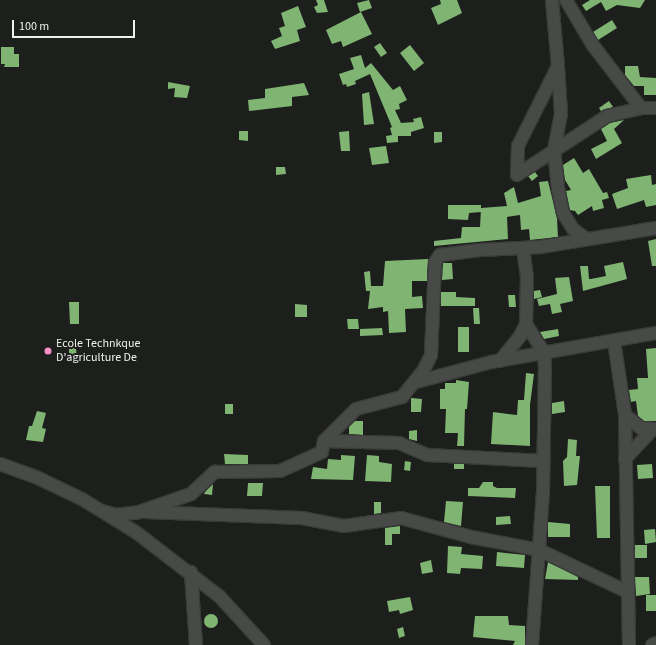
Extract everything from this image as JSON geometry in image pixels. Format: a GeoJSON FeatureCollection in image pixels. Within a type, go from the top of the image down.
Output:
{"type":"FeatureCollection","features":[{"type":"Feature","properties":{"kind":"street"},"geometry":{"type":"LineString","coordinates":[[552,0],[561,114],[554,150],[563,213],[573,229],[587,240]]}},
{"type":"Feature","properties":{"kind":"street"},"geometry":{"type":"LineString","coordinates":[[566,0],[592,44],[641,108]]}},
{"type":"Feature","properties":{"kind":"street"},"geometry":{"type":"LineString","coordinates":[[558,66],[518,146],[517,175],[607,116],[641,108],[656,108]]}},
{"type":"Feature","properties":{"kind":"street"},"geometry":{"type":"LineString","coordinates":[[139,512],[191,494],[215,472],[280,471],[322,452],[324,441],[356,409],[402,396],[416,382],[431,355],[435,262],[440,255],[480,250],[523,249],[656,228]]}},
{"type":"Feature","properties":{"kind":"street"},"geometry":{"type":"LineString","coordinates":[[500,361],[520,336],[526,324],[527,277],[523,249]]}},
{"type":"Feature","properties":{"kind":"street"},"geometry":{"type":"LineString","coordinates":[[526,324],[544,353],[543,461],[539,550],[532,645]]}},
{"type":"Feature","properties":{"kind":"street"},"geometry":{"type":"LineString","coordinates":[[416,382],[500,361],[656,333]]}},
{"type":"Feature","properties":{"kind":"street"},"geometry":{"type":"LineString","coordinates":[[614,340],[625,415],[629,645]]}},
{"type":"Feature","properties":{"kind":"street"},"geometry":{"type":"LineString","coordinates":[[625,415],[641,428],[654,429]]}},
{"type":"Feature","properties":{"kind":"street"},"geometry":{"type":"LineString","coordinates":[[625,459],[654,429]]}},
{"type":"Feature","properties":{"kind":"street"},"geometry":{"type":"LineString","coordinates":[[324,441],[399,443],[427,455],[543,461]]}},
{"type":"Feature","properties":{"kind":"street"},"geometry":{"type":"LineString","coordinates":[[0,464],[36,477],[102,511],[137,533],[191,572],[220,597],[264,645]]}},
{"type":"Feature","properties":{"kind":"street"},"geometry":{"type":"LineString","coordinates":[[102,511],[116,515],[139,512],[302,518],[344,526],[402,518],[471,537],[539,550],[628,592]]}},
{"type":"Feature","properties":{"kind":"street"},"geometry":{"type":"LineString","coordinates":[[191,572],[196,645]]}},
{"type":"Feature","properties":{"kind":"street"},"geometry":{"type":"LineString","coordinates":[[652,645],[656,643]]}},
{"type":"Feature","properties":{"kind":"building"},"geometry":{"type":"Polygon","coordinates":[[[316,0],[324,0],[328,12],[317,13],[314,7],[318,5],[316,0]]]}},
{"type":"Feature","properties":{"kind":"building"},"geometry":{"type":"Polygon","coordinates":[[[369,0],[372,8],[360,12],[357,3],[369,0]]]}},
{"type":"Feature","properties":{"kind":"building"},"geometry":{"type":"Polygon","coordinates":[[[440,0],[457,0],[462,13],[438,25],[431,8],[441,4],[440,0]]]}},
{"type":"Feature","properties":{"kind":"building"},"geometry":{"type":"Polygon","coordinates":[[[590,0],[645,0],[640,8],[617,5],[606,11],[601,2],[586,11],[582,5],[590,0]]]}},
{"type":"Feature","properties":{"kind":"building"},"geometry":{"type":"Polygon","coordinates":[[[298,6],[306,27],[297,30],[300,41],[275,49],[271,41],[282,36],[279,28],[285,26],[281,13],[298,6]]]}},
{"type":"Feature","properties":{"kind":"building"},"geometry":{"type":"Polygon","coordinates":[[[361,12],[372,34],[343,47],[341,41],[332,44],[326,30],[361,12]]]}},
{"type":"Feature","properties":{"kind":"building"},"geometry":{"type":"Polygon","coordinates":[[[612,20],[617,28],[598,40],[593,32],[612,20]]]}},
{"type":"Feature","properties":{"kind":"building"},"geometry":{"type":"Polygon","coordinates":[[[380,43],[387,53],[381,57],[374,47],[380,43]]]}},
{"type":"Feature","properties":{"kind":"building"},"geometry":{"type":"Polygon","coordinates":[[[410,45],[424,63],[414,71],[400,53],[410,45]]]}},
{"type":"Feature","properties":{"kind":"building"},"geometry":{"type":"Polygon","coordinates":[[[1,47],[14,47],[14,54],[19,54],[19,67],[4,67],[5,64],[1,64],[1,47]]]}},
{"type":"Feature","properties":{"kind":"building"},"geometry":{"type":"Polygon","coordinates":[[[361,55],[365,68],[371,63],[393,90],[400,86],[407,100],[399,104],[400,109],[395,110],[401,123],[414,122],[413,119],[421,117],[424,128],[411,132],[411,136],[398,136],[398,142],[387,143],[386,136],[392,135],[390,128],[392,127],[370,74],[355,81],[356,84],[347,87],[346,84],[343,85],[339,74],[354,69],[350,58],[361,55]]]}},
{"type":"Feature","properties":{"kind":"building"},"geometry":{"type":"Polygon","coordinates":[[[625,66],[638,66],[640,77],[656,78],[656,95],[644,95],[644,86],[634,86],[625,75],[625,66]]]}},
{"type":"Feature","properties":{"kind":"building"},"geometry":{"type":"Polygon","coordinates":[[[168,82],[190,86],[187,98],[174,97],[175,88],[168,89],[168,82]]]}},
{"type":"Feature","properties":{"kind":"building"},"geometry":{"type":"Polygon","coordinates":[[[304,83],[309,95],[292,97],[292,106],[249,111],[248,100],[265,98],[265,89],[304,83]]]}},
{"type":"Feature","properties":{"kind":"building"},"geometry":{"type":"Polygon","coordinates":[[[369,92],[374,124],[364,125],[362,94],[369,92]]]}},
{"type":"Feature","properties":{"kind":"building"},"geometry":{"type":"Polygon","coordinates":[[[609,101],[613,107],[601,111],[599,108],[609,101]]]}},
{"type":"Feature","properties":{"kind":"building"},"geometry":{"type":"Polygon","coordinates":[[[624,120],[614,129],[622,143],[596,159],[591,149],[607,141],[601,129],[610,123],[624,120]]]}},
{"type":"Feature","properties":{"kind":"building"},"geometry":{"type":"Polygon","coordinates":[[[239,131],[248,131],[248,141],[239,140],[239,131]]]}},
{"type":"Feature","properties":{"kind":"building"},"geometry":{"type":"Polygon","coordinates":[[[349,131],[350,151],[341,151],[339,132],[349,131]]]}},
{"type":"Feature","properties":{"kind":"building"},"geometry":{"type":"Polygon","coordinates":[[[434,132],[442,132],[442,142],[434,143],[434,132]]]}},
{"type":"Feature","properties":{"kind":"building"},"geometry":{"type":"Polygon","coordinates":[[[386,146],[389,163],[372,165],[369,148],[386,146]]]}},
{"type":"Feature","properties":{"kind":"building"},"geometry":{"type":"Polygon","coordinates":[[[574,158],[583,173],[589,169],[603,193],[607,192],[609,198],[602,200],[604,208],[593,211],[592,206],[578,215],[575,211],[570,210],[566,191],[571,190],[565,180],[563,165],[574,158]]]}},
{"type":"Feature","properties":{"kind":"building"},"geometry":{"type":"Polygon","coordinates":[[[276,167],[285,167],[286,174],[276,175],[276,167]]]}},
{"type":"Feature","properties":{"kind":"building"},"geometry":{"type":"Polygon","coordinates":[[[535,172],[538,176],[532,181],[528,176],[535,172]]]}},
{"type":"Feature","properties":{"kind":"building"},"geometry":{"type":"Polygon","coordinates":[[[651,175],[652,185],[656,184],[656,205],[646,207],[644,200],[617,209],[612,194],[628,188],[626,179],[651,175]]]}},
{"type":"Feature","properties":{"kind":"building"},"geometry":{"type":"Polygon","coordinates":[[[548,181],[557,218],[558,237],[530,240],[529,229],[521,230],[520,215],[507,217],[508,239],[434,246],[434,241],[461,238],[462,227],[480,227],[481,208],[507,206],[504,193],[514,187],[518,203],[541,196],[539,182],[548,181]]]}},
{"type":"Feature","properties":{"kind":"building"},"geometry":{"type":"Polygon","coordinates":[[[448,205],[481,205],[481,212],[469,213],[468,220],[448,219],[448,205]]]}},
{"type":"Feature","properties":{"kind":"building"},"geometry":{"type":"Polygon","coordinates":[[[656,239],[656,266],[652,266],[648,241],[656,239]]]}},
{"type":"Feature","properties":{"kind":"building"},"geometry":{"type":"Polygon","coordinates":[[[428,259],[427,281],[412,281],[412,297],[422,296],[423,308],[405,309],[406,332],[389,333],[388,311],[383,312],[383,307],[368,309],[370,291],[366,291],[364,272],[370,271],[371,286],[383,286],[385,261],[428,259]]]}},
{"type":"Feature","properties":{"kind":"building"},"geometry":{"type":"Polygon","coordinates":[[[623,262],[627,279],[583,291],[580,266],[588,266],[589,279],[591,279],[606,276],[604,266],[623,262]]]}},
{"type":"Feature","properties":{"kind":"building"},"geometry":{"type":"Polygon","coordinates":[[[443,263],[452,263],[453,279],[442,280],[443,263]]]}},
{"type":"Feature","properties":{"kind":"building"},"geometry":{"type":"Polygon","coordinates":[[[569,277],[573,301],[560,304],[562,312],[552,314],[550,304],[539,306],[537,299],[557,294],[555,278],[569,277]]]}},
{"type":"Feature","properties":{"kind":"building"},"geometry":{"type":"Polygon","coordinates":[[[540,290],[542,297],[534,299],[534,291],[540,290]]]}},
{"type":"Feature","properties":{"kind":"building"},"geometry":{"type":"Polygon","coordinates":[[[441,292],[456,292],[456,297],[475,298],[475,306],[441,306],[441,292]]]}},
{"type":"Feature","properties":{"kind":"building"},"geometry":{"type":"Polygon","coordinates":[[[508,295],[515,295],[516,307],[509,307],[508,295]]]}},
{"type":"Feature","properties":{"kind":"building"},"geometry":{"type":"Polygon","coordinates":[[[69,302],[79,302],[79,324],[70,324],[69,302]]]}},
{"type":"Feature","properties":{"kind":"building"},"geometry":{"type":"Polygon","coordinates":[[[295,304],[307,305],[307,317],[295,317],[295,304]]]}},
{"type":"Feature","properties":{"kind":"building"},"geometry":{"type":"Polygon","coordinates":[[[473,308],[479,308],[480,324],[474,324],[473,308]]]}},
{"type":"Feature","properties":{"kind":"building"},"geometry":{"type":"Polygon","coordinates":[[[347,319],[358,319],[359,329],[348,329],[347,319]]]}},
{"type":"Feature","properties":{"kind":"building"},"geometry":{"type":"Polygon","coordinates":[[[458,327],[469,327],[469,352],[458,352],[458,327]]]}},
{"type":"Feature","properties":{"kind":"building"},"geometry":{"type":"Polygon","coordinates":[[[382,328],[383,335],[360,336],[360,329],[382,328]]]}},
{"type":"Feature","properties":{"kind":"building"},"geometry":{"type":"Polygon","coordinates":[[[558,329],[559,336],[544,339],[540,332],[558,329]]]}},
{"type":"Feature","properties":{"kind":"building"},"geometry":{"type":"Polygon","coordinates":[[[69,348],[76,348],[77,361],[69,362],[69,348]]]}},
{"type":"Feature","properties":{"kind":"building"},"geometry":{"type":"Polygon","coordinates":[[[656,348],[656,421],[644,421],[638,416],[636,401],[631,402],[629,390],[638,389],[637,378],[648,378],[646,349],[656,348]]]}},
{"type":"Feature","properties":{"kind":"building"},"geometry":{"type":"Polygon","coordinates":[[[526,373],[534,374],[530,405],[530,446],[491,444],[493,412],[517,415],[518,400],[524,400],[526,373]]]}},
{"type":"Feature","properties":{"kind":"building"},"geometry":{"type":"Polygon","coordinates":[[[456,380],[469,382],[467,409],[465,409],[464,446],[457,446],[458,433],[445,433],[446,409],[440,409],[440,389],[445,389],[445,383],[456,383],[456,380]]]}},
{"type":"Feature","properties":{"kind":"building"},"geometry":{"type":"Polygon","coordinates":[[[411,398],[422,399],[421,412],[411,412],[411,398]]]}},
{"type":"Feature","properties":{"kind":"building"},"geometry":{"type":"Polygon","coordinates":[[[564,401],[565,412],[552,414],[552,403],[564,401]]]}},
{"type":"Feature","properties":{"kind":"building"},"geometry":{"type":"Polygon","coordinates":[[[225,404],[233,404],[233,414],[225,414],[225,404]]]}},
{"type":"Feature","properties":{"kind":"building"},"geometry":{"type":"Polygon","coordinates":[[[37,411],[46,413],[42,428],[46,429],[43,442],[26,440],[29,426],[32,426],[37,411]]]}},
{"type":"Feature","properties":{"kind":"building"},"geometry":{"type":"Polygon","coordinates":[[[355,421],[363,421],[363,435],[349,434],[349,427],[355,421]]]}},
{"type":"Feature","properties":{"kind":"building"},"geometry":{"type":"Polygon","coordinates":[[[417,430],[417,441],[409,439],[409,431],[417,430]]]}},
{"type":"Feature","properties":{"kind":"building"},"geometry":{"type":"Polygon","coordinates":[[[568,439],[577,440],[576,456],[580,456],[577,485],[564,486],[563,461],[567,457],[568,439]]]}},
{"type":"Feature","properties":{"kind":"building"},"geometry":{"type":"Polygon","coordinates":[[[224,454],[248,455],[248,464],[225,464],[224,454]]]}},
{"type":"Feature","properties":{"kind":"building"},"geometry":{"type":"Polygon","coordinates":[[[341,455],[355,456],[353,480],[311,479],[313,467],[327,469],[328,459],[341,460],[341,455]]]}},
{"type":"Feature","properties":{"kind":"building"},"geometry":{"type":"Polygon","coordinates":[[[367,455],[379,456],[379,462],[392,464],[391,482],[365,481],[367,455]]]}},
{"type":"Feature","properties":{"kind":"building"},"geometry":{"type":"Polygon","coordinates":[[[405,461],[411,462],[410,471],[404,470],[405,461]]]}},
{"type":"Feature","properties":{"kind":"building"},"geometry":{"type":"Polygon","coordinates":[[[454,464],[464,464],[464,469],[454,469],[454,464]]]}},
{"type":"Feature","properties":{"kind":"building"},"geometry":{"type":"Polygon","coordinates":[[[652,464],[653,478],[638,479],[637,465],[652,464]]]}},
{"type":"Feature","properties":{"kind":"building"},"geometry":{"type":"Polygon","coordinates":[[[483,482],[493,482],[493,486],[497,488],[516,488],[515,498],[468,496],[468,488],[479,488],[483,482]]]}},
{"type":"Feature","properties":{"kind":"building"},"geometry":{"type":"Polygon","coordinates":[[[248,483],[263,483],[262,496],[247,496],[248,483]]]}},
{"type":"Feature","properties":{"kind":"building"},"geometry":{"type":"Polygon","coordinates":[[[213,484],[212,495],[204,494],[205,492],[213,484]]]}},
{"type":"Feature","properties":{"kind":"building"},"geometry":{"type":"Polygon","coordinates":[[[595,486],[610,486],[610,538],[597,538],[595,486]]]}},
{"type":"Feature","properties":{"kind":"building"},"geometry":{"type":"Polygon","coordinates":[[[446,501],[463,502],[461,526],[444,522],[446,501]]]}},
{"type":"Feature","properties":{"kind":"building"},"geometry":{"type":"Polygon","coordinates":[[[374,502],[381,502],[381,513],[374,514],[374,502]]]}},
{"type":"Feature","properties":{"kind":"building"},"geometry":{"type":"Polygon","coordinates":[[[510,516],[511,524],[496,525],[496,517],[510,516]]]}},
{"type":"Feature","properties":{"kind":"building"},"geometry":{"type":"Polygon","coordinates":[[[548,522],[570,524],[570,537],[548,537],[548,522]]]}},
{"type":"Feature","properties":{"kind":"building"},"geometry":{"type":"Polygon","coordinates":[[[400,526],[400,534],[392,534],[392,545],[385,545],[385,528],[400,526]]]}},
{"type":"Feature","properties":{"kind":"building"},"geometry":{"type":"Polygon","coordinates":[[[655,529],[656,542],[645,544],[644,530],[655,529]]]}},
{"type":"Feature","properties":{"kind":"building"},"geometry":{"type":"Polygon","coordinates":[[[635,545],[647,545],[647,558],[635,558],[635,545]]]}},
{"type":"Feature","properties":{"kind":"building"},"geometry":{"type":"Polygon","coordinates":[[[448,546],[462,547],[461,554],[483,556],[482,569],[461,568],[460,574],[447,573],[448,546]]]}},
{"type":"Feature","properties":{"kind":"building"},"geometry":{"type":"Polygon","coordinates":[[[497,552],[525,555],[524,568],[496,566],[497,552]]]}},
{"type":"Feature","properties":{"kind":"building"},"geometry":{"type":"Polygon","coordinates":[[[431,560],[433,572],[422,574],[420,563],[431,560]]]}},
{"type":"Feature","properties":{"kind":"building"},"geometry":{"type":"Polygon","coordinates":[[[548,562],[578,577],[578,580],[545,579],[548,562]]]}},
{"type":"Feature","properties":{"kind":"building"},"geometry":{"type":"Polygon","coordinates":[[[635,577],[649,577],[650,594],[636,596],[635,577]]]}},
{"type":"Feature","properties":{"kind":"building"},"geometry":{"type":"Polygon","coordinates":[[[646,595],[656,595],[656,611],[646,611],[646,595]]]}},
{"type":"Feature","properties":{"kind":"building"},"geometry":{"type":"Polygon","coordinates":[[[410,597],[413,610],[400,614],[399,610],[389,612],[387,601],[410,597]]]}},
{"type":"Feature","properties":{"kind":"building"},"geometry":{"type":"Polygon","coordinates":[[[208,614],[214,614],[218,618],[218,624],[214,628],[208,628],[204,624],[204,618],[208,614]]]}},
{"type":"Feature","properties":{"kind":"building"},"geometry":{"type":"Polygon","coordinates":[[[475,616],[508,616],[509,625],[525,626],[525,645],[513,645],[515,641],[473,637],[475,616]]]}},
{"type":"Feature","properties":{"kind":"building"},"geometry":{"type":"Polygon","coordinates":[[[403,627],[405,636],[399,638],[397,629],[403,627]]]}},
{"type":"Feature","properties":{"kind":"place","name":"Ecole Technkque D'agriculture De"},"geometry":{"type":"Point","coordinates":[48,351]}}]}
